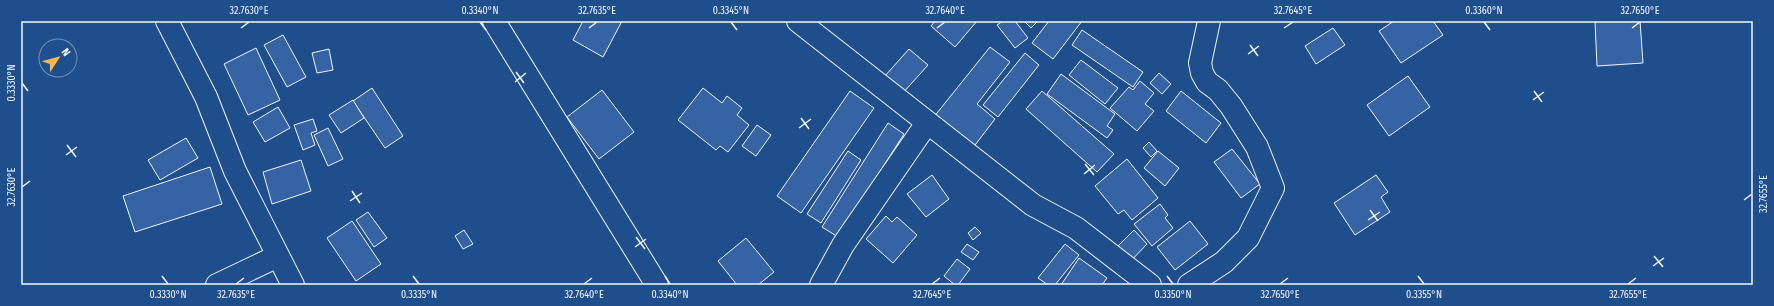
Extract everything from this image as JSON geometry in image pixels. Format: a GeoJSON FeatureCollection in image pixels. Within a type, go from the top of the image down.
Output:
{"type":"FeatureCollection","features":[{"type":"Feature","properties":{"kind":"street"},"geometry":{"type":"LineString","coordinates":[[167,21],[206,97],[235,171],[293,285]]}},
{"type":"Feature","properties":{"kind":"street"},"geometry":{"type":"LineString","coordinates":[[494,21],[657,285]]}},
{"type":"Feature","properties":{"kind":"street"},"geometry":{"type":"LineString","coordinates":[[798,21],[1033,205],[1076,228],[1150,285]]}},
{"type":"Feature","properties":{"kind":"street"},"geometry":{"type":"LineString","coordinates":[[1189,285],[1224,262],[1248,238],[1273,188],[1257,147],[1231,106],[1218,90],[1207,82],[1202,73],[1200,63],[1209,21]]}},
{"type":"Feature","properties":{"kind":"street"},"geometry":{"type":"LineString","coordinates":[[821,285],[843,245],[927,122]]}},
{"type":"Feature","properties":{"kind":"street"},"geometry":{"type":"LineString","coordinates":[[217,285],[278,256]]}},
{"type":"Feature","properties":{"kind":"building"},"geometry":{"type":"Polygon","coordinates":[[[583,21],[622,21],[603,57],[573,40],[583,21]]]}},
{"type":"Feature","properties":{"kind":"building"},"geometry":{"type":"Polygon","coordinates":[[[935,21],[977,21],[955,47],[931,26],[935,21]]]}},
{"type":"Feature","properties":{"kind":"building"},"geometry":{"type":"Polygon","coordinates":[[[1003,21],[1015,21],[1028,38],[1015,48],[997,25],[1003,21]]]}},
{"type":"Feature","properties":{"kind":"building"},"geometry":{"type":"Polygon","coordinates":[[[1024,21],[1038,21],[1031,28],[1024,21]]]}},
{"type":"Feature","properties":{"kind":"building"},"geometry":{"type":"Polygon","coordinates":[[[1049,21],[1082,21],[1053,59],[1032,43],[1049,21]]]}},
{"type":"Feature","properties":{"kind":"building"},"geometry":{"type":"Polygon","coordinates":[[[1394,21],[1433,21],[1443,35],[1401,63],[1379,31],[1394,21]]]}},
{"type":"Feature","properties":{"kind":"building"},"geometry":{"type":"Polygon","coordinates":[[[1595,21],[1640,21],[1643,63],[1597,66],[1595,21]]]}},
{"type":"Feature","properties":{"kind":"building"},"geometry":{"type":"Polygon","coordinates":[[[1333,28],[1345,45],[1316,64],[1305,46],[1333,28]]]}},
{"type":"Feature","properties":{"kind":"building"},"geometry":{"type":"Polygon","coordinates":[[[1082,30],[1143,72],[1133,87],[1072,45],[1082,30]]]}},
{"type":"Feature","properties":{"kind":"building"},"geometry":{"type":"Polygon","coordinates":[[[283,35],[306,77],[287,87],[264,45],[283,35]]]}},
{"type":"Feature","properties":{"kind":"building"},"geometry":{"type":"Polygon","coordinates":[[[990,47],[1010,62],[977,104],[995,119],[972,149],[933,118],[990,47]]]}},
{"type":"Feature","properties":{"kind":"building"},"geometry":{"type":"Polygon","coordinates":[[[256,48],[280,100],[248,115],[224,64],[256,48]]]}},
{"type":"Feature","properties":{"kind":"building"},"geometry":{"type":"Polygon","coordinates":[[[329,49],[333,70],[317,73],[312,53],[329,49]]]}},
{"type":"Feature","properties":{"kind":"building"},"geometry":{"type":"Polygon","coordinates":[[[909,49],[928,65],[902,94],[884,77],[909,49]]]}},
{"type":"Feature","properties":{"kind":"building"},"geometry":{"type":"Polygon","coordinates":[[[1025,53],[1039,65],[998,117],[983,105],[1025,53]]]}},
{"type":"Feature","properties":{"kind":"building"},"geometry":{"type":"Polygon","coordinates":[[[1081,60],[1118,88],[1105,104],[1069,75],[1081,60]]]}},
{"type":"Feature","properties":{"kind":"building"},"geometry":{"type":"Polygon","coordinates":[[[1159,73],[1171,84],[1162,94],[1150,83],[1159,73]]]}},
{"type":"Feature","properties":{"kind":"building"},"geometry":{"type":"Polygon","coordinates":[[[1061,74],[1115,114],[1107,126],[1113,130],[1107,138],[1047,94],[1061,74]]]}},
{"type":"Feature","properties":{"kind":"building"},"geometry":{"type":"Polygon","coordinates":[[[1408,76],[1430,107],[1389,136],[1367,105],[1408,76]]]}},
{"type":"Feature","properties":{"kind":"building"},"geometry":{"type":"Polygon","coordinates":[[[1140,81],[1154,93],[1145,104],[1154,111],[1137,131],[1110,108],[1129,87],[1133,90],[1140,81]]]}},
{"type":"Feature","properties":{"kind":"building"},"geometry":{"type":"Polygon","coordinates":[[[372,88],[403,136],[385,148],[353,101],[372,88]]]}},
{"type":"Feature","properties":{"kind":"building"},"geometry":{"type":"Polygon","coordinates":[[[703,88],[722,103],[727,96],[742,108],[737,115],[749,125],[728,152],[720,146],[716,150],[678,120],[703,88]]]}},
{"type":"Feature","properties":{"kind":"building"},"geometry":{"type":"Polygon","coordinates":[[[602,90],[634,132],[599,159],[567,117],[602,90]]]}},
{"type":"Feature","properties":{"kind":"building"},"geometry":{"type":"Polygon","coordinates":[[[850,91],[874,108],[801,213],[777,196],[850,91]]]}},
{"type":"Feature","properties":{"kind":"building"},"geometry":{"type":"Polygon","coordinates":[[[1042,91],[1114,154],[1097,172],[1026,109],[1042,91]]]}},
{"type":"Feature","properties":{"kind":"building"},"geometry":{"type":"Polygon","coordinates":[[[1181,91],[1221,123],[1206,143],[1166,111],[1181,91]]]}},
{"type":"Feature","properties":{"kind":"building"},"geometry":{"type":"Polygon","coordinates":[[[353,100],[364,118],[341,133],[329,115],[353,100]]]}},
{"type":"Feature","properties":{"kind":"building"},"geometry":{"type":"Polygon","coordinates":[[[278,107],[290,128],[265,142],[253,122],[278,107]]]}},
{"type":"Feature","properties":{"kind":"building"},"geometry":{"type":"Polygon","coordinates":[[[313,119],[317,131],[311,133],[315,145],[303,150],[294,125],[313,119]]]}},
{"type":"Feature","properties":{"kind":"building"},"geometry":{"type":"Polygon","coordinates":[[[888,123],[904,134],[838,237],[822,227],[888,123]]]}},
{"type":"Feature","properties":{"kind":"building"},"geometry":{"type":"Polygon","coordinates":[[[757,125],[771,135],[756,156],[742,146],[757,125]]]}},
{"type":"Feature","properties":{"kind":"building"},"geometry":{"type":"Polygon","coordinates":[[[328,128],[343,159],[328,166],[314,135],[328,128]]]}},
{"type":"Feature","properties":{"kind":"building"},"geometry":{"type":"Polygon","coordinates":[[[186,138],[198,158],[160,180],[148,160],[186,138]]]}},
{"type":"Feature","properties":{"kind":"building"},"geometry":{"type":"Polygon","coordinates":[[[1149,142],[1157,151],[1151,157],[1143,148],[1149,142]]]}},
{"type":"Feature","properties":{"kind":"building"},"geometry":{"type":"Polygon","coordinates":[[[1232,149],[1260,184],[1241,198],[1214,162],[1232,149]]]}},
{"type":"Feature","properties":{"kind":"building"},"geometry":{"type":"Polygon","coordinates":[[[848,151],[861,160],[821,223],[807,214],[848,151]]]}},
{"type":"Feature","properties":{"kind":"building"},"geometry":{"type":"Polygon","coordinates":[[[1158,151],[1179,168],[1165,186],[1144,168],[1158,151]]]}},
{"type":"Feature","properties":{"kind":"building"},"geometry":{"type":"Polygon","coordinates":[[[1127,159],[1158,198],[1132,220],[1124,210],[1118,214],[1095,186],[1127,159]]]}},
{"type":"Feature","properties":{"kind":"building"},"geometry":{"type":"Polygon","coordinates":[[[301,160],[311,191],[272,204],[263,172],[301,160]]]}},
{"type":"Feature","properties":{"kind":"building"},"geometry":{"type":"Polygon","coordinates":[[[210,167],[222,204],[135,232],[123,196],[210,167]]]}},
{"type":"Feature","properties":{"kind":"building"},"geometry":{"type":"Polygon","coordinates":[[[932,175],[949,199],[926,217],[907,194],[932,175]]]}},
{"type":"Feature","properties":{"kind":"building"},"geometry":{"type":"Polygon","coordinates":[[[1376,175],[1388,192],[1381,197],[1390,212],[1355,235],[1334,203],[1376,175]]]}},
{"type":"Feature","properties":{"kind":"building"},"geometry":{"type":"Polygon","coordinates":[[[1160,204],[1168,215],[1165,218],[1173,228],[1152,246],[1134,224],[1160,204]]]}},
{"type":"Feature","properties":{"kind":"building"},"geometry":{"type":"Polygon","coordinates":[[[368,212],[387,238],[374,247],[356,220],[368,212]]]}},
{"type":"Feature","properties":{"kind":"building"},"geometry":{"type":"Polygon","coordinates":[[[886,216],[892,222],[897,217],[917,235],[893,263],[866,239],[886,216]]]}},
{"type":"Feature","properties":{"kind":"building"},"geometry":{"type":"Polygon","coordinates":[[[352,221],[381,264],[356,281],[327,238],[352,221]]]}},
{"type":"Feature","properties":{"kind":"building"},"geometry":{"type":"Polygon","coordinates":[[[1190,221],[1208,244],[1175,270],[1157,247],[1190,221]]]}},
{"type":"Feature","properties":{"kind":"building"},"geometry":{"type":"Polygon","coordinates":[[[975,227],[981,233],[973,240],[968,233],[975,227]]]}},
{"type":"Feature","properties":{"kind":"building"},"geometry":{"type":"Polygon","coordinates":[[[464,230],[473,244],[463,249],[455,236],[464,230]]]}},
{"type":"Feature","properties":{"kind":"building"},"geometry":{"type":"Polygon","coordinates":[[[1134,230],[1147,244],[1128,264],[1114,250],[1134,230]]]}},
{"type":"Feature","properties":{"kind":"building"},"geometry":{"type":"Polygon","coordinates":[[[746,238],[774,272],[758,285],[737,285],[718,261],[746,238]]]}},
{"type":"Feature","properties":{"kind":"building"},"geometry":{"type":"Polygon","coordinates":[[[967,244],[979,252],[973,260],[961,252],[967,244]]]}},
{"type":"Feature","properties":{"kind":"building"},"geometry":{"type":"Polygon","coordinates":[[[1065,244],[1079,255],[1055,285],[1048,285],[1038,278],[1065,244]]]}},
{"type":"Feature","properties":{"kind":"building"},"geometry":{"type":"Polygon","coordinates":[[[1079,258],[1107,278],[1102,285],[1061,285],[1079,258]]]}},
{"type":"Feature","properties":{"kind":"building"},"geometry":{"type":"Polygon","coordinates":[[[957,259],[970,269],[958,285],[955,285],[944,276],[957,259]]]}}]}
